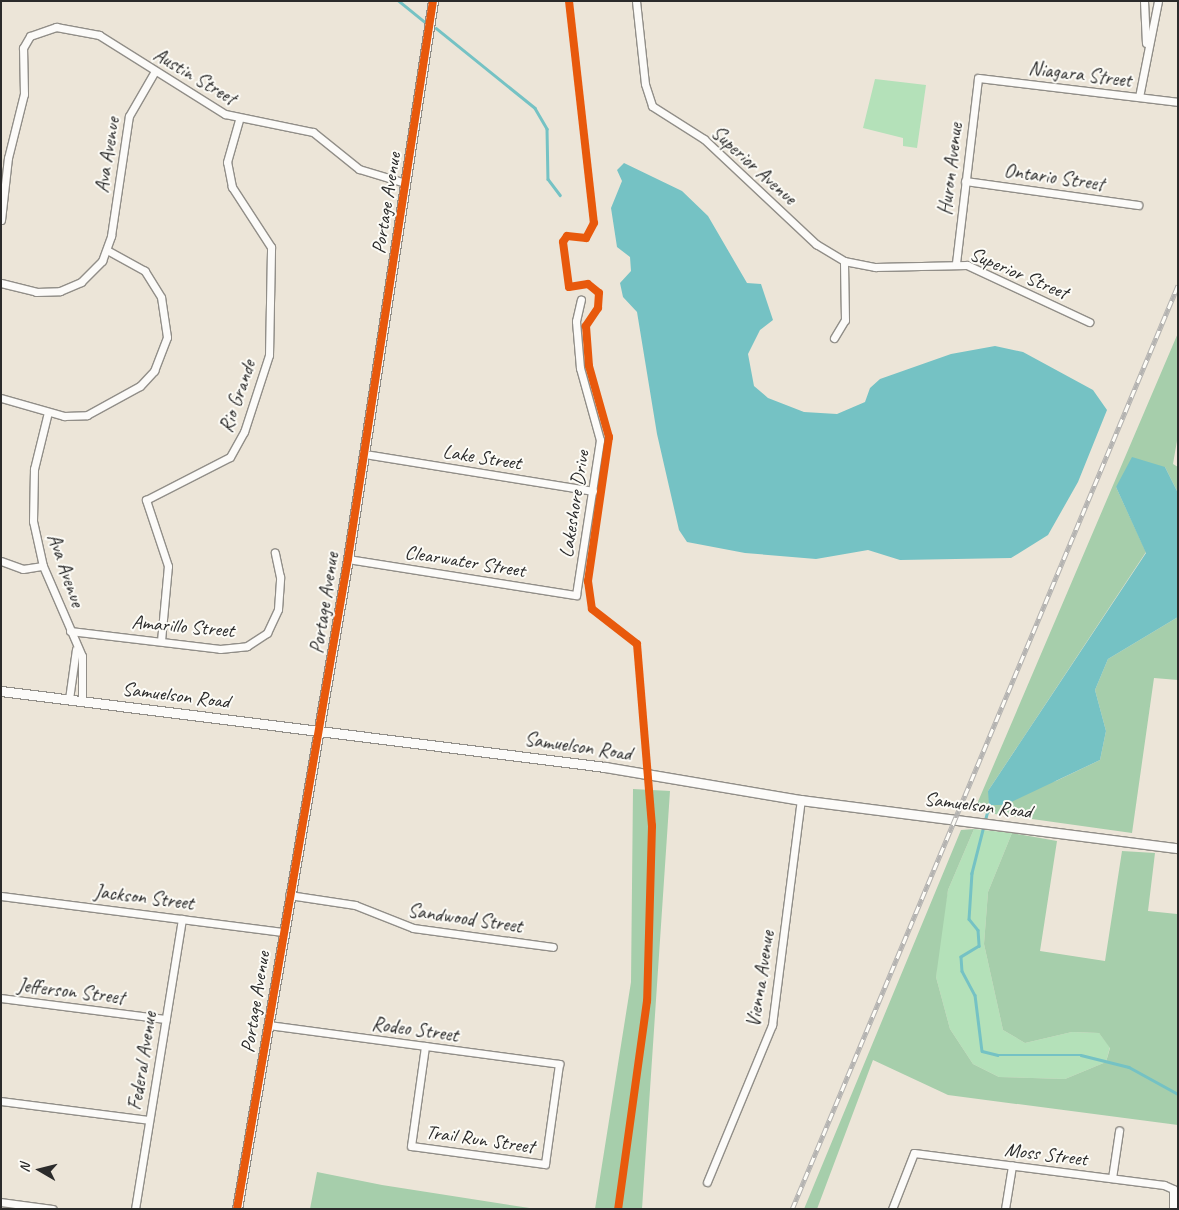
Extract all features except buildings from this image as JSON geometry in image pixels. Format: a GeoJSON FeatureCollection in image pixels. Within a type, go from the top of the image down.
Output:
{"type":"FeatureCollection","features":[{"type":"Feature","properties":{"kind":"street","name":"Portage Avenue"},"geometry":{"type":"LineString","coordinates":[[237,1209],[288,895],[320,731],[348,559],[433,1]]}},
{"type":"Feature","properties":{"kind":"street","name":"Superior Avenue"},"geometry":{"type":"LineString","coordinates":[[636,1],[645,84],[652,106],[704,139],[816,244],[844,261]]}},
{"type":"Feature","properties":{"kind":"street"},"geometry":{"type":"LineString","coordinates":[[1144,1],[1146,43]]}},
{"type":"Feature","properties":{"kind":"street"},"geometry":{"type":"LineString","coordinates":[[1138,97],[1146,43],[1158,1]]}},
{"type":"Feature","properties":{"kind":"street","name":"Austin Street"},"geometry":{"type":"LineString","coordinates":[[1,220],[8,158],[24,94],[26,42],[46,29],[80,28],[239,120],[313,132],[359,169],[405,183]]}},
{"type":"Feature","properties":{"kind":"street","name":"Ava Avenue"},"geometry":{"type":"LineString","coordinates":[[107,250],[129,116],[155,71]]}},
{"type":"Feature","properties":{"kind":"street","name":"Niagara Street"},"geometry":{"type":"LineString","coordinates":[[978,78],[1178,102]]}},
{"type":"Feature","properties":{"kind":"street","name":"Huron Avenue"},"geometry":{"type":"LineString","coordinates":[[956,263],[978,78]]}},
{"type":"Feature","properties":{"kind":"street","name":"Rio Grande"},"geometry":{"type":"LineString","coordinates":[[162,641],[168,566],[146,500],[209,472],[230,456],[244,432],[268,355],[271,247],[232,187],[227,162],[239,120]]}},
{"type":"Feature","properties":{"kind":"street","name":"Ontario Street"},"geometry":{"type":"LineString","coordinates":[[965,181],[1138,205]]}},
{"type":"Feature","properties":{"kind":"street"},"geometry":{"type":"LineString","coordinates":[[1,283],[36,292],[60,291],[87,277],[107,250],[135,263],[157,287],[167,328],[161,359],[148,379],[106,407],[76,416],[48,412],[1,398]]}},
{"type":"Feature","properties":{"kind":"street","name":"Superior Street"},"geometry":{"type":"LineString","coordinates":[[844,261],[890,268],[956,263],[978,268],[1089,322]]}},
{"type":"Feature","properties":{"kind":"street"},"geometry":{"type":"LineString","coordinates":[[834,338],[845,320],[844,261]]}},
{"type":"Feature","properties":{"kind":"street","name":"Lakeshore Drive"},"geometry":{"type":"LineString","coordinates":[[576,595],[600,440],[580,368],[576,322],[580,300]]}},
{"type":"Feature","properties":{"kind":"street","name":"Ava Avenue"},"geometry":{"type":"LineString","coordinates":[[48,412],[32,488],[43,566],[76,649],[82,656],[82,701]]}},
{"type":"Feature","properties":{"kind":"street","name":"Lake Street"},"geometry":{"type":"LineString","coordinates":[[365,454],[593,491]]}},
{"type":"Feature","properties":{"kind":"street","name":"Amarillo Street"},"geometry":{"type":"LineString","coordinates":[[70,631],[234,649],[258,640],[267,632],[278,609],[280,577],[275,553]]}},
{"type":"Feature","properties":{"kind":"street","name":"Clearwater Street"},"geometry":{"type":"LineString","coordinates":[[348,559],[576,595]]}},
{"type":"Feature","properties":{"kind":"street"},"geometry":{"type":"LineString","coordinates":[[1,561],[23,569],[43,566]]}},
{"type":"Feature","properties":{"kind":"street","name":"Ava Avenue"},"geometry":{"type":"LineString","coordinates":[[69,699],[76,649]]}},
{"type":"Feature","properties":{"kind":"street","name":"Samuelson Road"},"geometry":{"type":"LineString","coordinates":[[1,691],[607,767],[801,800],[1178,848]]}},
{"type":"Feature","properties":{"kind":"street","name":"Vienna Avenue"},"geometry":{"type":"LineString","coordinates":[[707,1182],[772,1024],[801,800]]}},
{"type":"Feature","properties":{"kind":"street","name":"Sandwood Street"},"geometry":{"type":"LineString","coordinates":[[288,895],[355,905],[413,928],[553,947]]}},
{"type":"Feature","properties":{"kind":"street","name":"Jackson Street"},"geometry":{"type":"LineString","coordinates":[[1,896],[282,932]]}},
{"type":"Feature","properties":{"kind":"street","name":"Federal Avenue"},"geometry":{"type":"LineString","coordinates":[[134,1209],[182,918]]}},
{"type":"Feature","properties":{"kind":"street","name":"Jefferson Street"},"geometry":{"type":"LineString","coordinates":[[1,998],[166,1019]]}},
{"type":"Feature","properties":{"kind":"street","name":"Rodeo Street"},"geometry":{"type":"LineString","coordinates":[[268,1025],[559,1064],[545,1164]]}},
{"type":"Feature","properties":{"kind":"street","name":"Trail Run Street"},"geometry":{"type":"LineString","coordinates":[[424,1046],[411,1146],[545,1164]]}},
{"type":"Feature","properties":{"kind":"street"},"geometry":{"type":"LineString","coordinates":[[1,1101],[149,1120]]}},
{"type":"Feature","properties":{"kind":"street"},"geometry":{"type":"LineString","coordinates":[[1112,1178],[1119,1131]]}},
{"type":"Feature","properties":{"kind":"street","name":"Moss Street"},"geometry":{"type":"LineString","coordinates":[[892,1209],[914,1153],[1112,1178],[1173,1189],[1173,1209]]}},
{"type":"Feature","properties":{"kind":"street"},"geometry":{"type":"LineString","coordinates":[[1005,1209],[1012,1166]]}},
{"type":"Feature","properties":{"kind":"street"},"geometry":{"type":"LineString","coordinates":[[1,1202],[53,1209]]}},
{"type":"Feature","properties":{"kind":"green space"},"geometry":{"type":"Polygon","coordinates":[[[875,79],[926,85],[917,148],[903,146],[903,138],[863,128],[875,79]]]}},
{"type":"Feature","properties":{"kind":"green space"},"geometry":{"type":"Polygon","coordinates":[[[1178,333],[1178,435],[1173,464],[1178,467],[1178,493],[1165,467],[1116,487],[1146,552],[988,791],[1056,781],[1100,760],[1106,731],[1095,690],[1108,659],[1178,617],[1178,680],[1154,678],[1132,833],[974,811],[1178,333]]]}},
{"type":"Feature","properties":{"kind":"green space"},"geometry":{"type":"Polygon","coordinates":[[[633,789],[670,791],[642,1209],[595,1209],[631,982],[633,789]]]}},
{"type":"Feature","properties":{"kind":"green space"},"geometry":{"type":"Polygon","coordinates":[[[974,829],[1012,833],[988,892],[984,944],[1003,1030],[1025,1043],[1072,1032],[1099,1033],[1110,1047],[1106,1062],[1065,1079],[999,1077],[973,1064],[950,1029],[936,977],[938,943],[948,890],[974,829]]]}},
{"type":"Feature","properties":{"kind":"green space"},"geometry":{"type":"Polygon","coordinates":[[[974,829],[948,890],[936,977],[950,1029],[973,1064],[999,1077],[1065,1079],[1106,1062],[1110,1048],[1099,1033],[1072,1032],[1025,1043],[1003,1030],[984,944],[988,892],[1012,833],[1057,841],[1040,951],[1105,961],[1122,851],[1155,853],[1148,911],[1177,914],[1178,907],[1178,1125],[948,1095],[873,1060],[817,1209],[804,1209],[961,830],[974,829]]]}},
{"type":"Feature","properties":{"kind":"green space"},"geometry":{"type":"Polygon","coordinates":[[[317,1172],[382,1185],[536,1209],[310,1209],[317,1172]]]}},
{"type":"Feature","properties":{"kind":"water"},"geometry":{"type":"Polygon","coordinates":[[[624,163],[682,191],[708,216],[747,283],[761,284],[773,320],[760,330],[748,354],[754,386],[768,398],[804,412],[837,414],[865,402],[870,388],[880,379],[951,354],[995,346],[1023,352],[1093,390],[1107,410],[1078,482],[1048,535],[1011,558],[900,560],[868,550],[816,559],[745,553],[687,542],[679,530],[657,434],[637,312],[623,297],[620,283],[631,271],[630,257],[617,247],[611,208],[622,181],[617,170],[624,163]]]}},
{"type":"Feature","properties":{"kind":"water"},"geometry":{"type":"Polygon","coordinates":[[[1132,457],[1165,467],[1178,493],[1178,617],[1108,659],[1095,690],[1106,731],[1100,760],[1005,805],[989,805],[988,791],[1146,553],[1116,487],[1132,457]]]}},
{"type":"Feature","properties":{"kind":"waterway"},"geometry":{"type":"LineString","coordinates":[[399,1],[424,21]]}},
{"type":"Feature","properties":{"kind":"waterway"},"geometry":{"type":"LineString","coordinates":[[436,28],[535,108],[547,129],[548,179],[560,195]]}},
{"type":"Feature","properties":{"kind":"waterway"},"geometry":{"type":"LineString","coordinates":[[985,820],[989,805]]}},
{"type":"Feature","properties":{"kind":"waterway"},"geometry":{"type":"LineString","coordinates":[[984,826],[972,873],[969,919],[978,930],[979,946],[961,957],[962,971],[975,995],[982,1051],[998,1055],[1081,1055],[1129,1067],[1178,1094]]}},
{"type":"Feature","properties":{"kind":"railway"},"geometry":{"type":"LineString","coordinates":[[792,1209],[1178,285]]}},
{"type":"Feature","properties":{"kind":"cycle path"},"geometry":{"type":"LineString","coordinates":[[237,1209],[348,559],[433,1]]}},
{"type":"Feature","properties":{"kind":"cycle path"},"geometry":{"type":"LineString","coordinates":[[569,1],[594,223],[586,238],[567,236],[563,242],[569,287],[588,284],[599,293],[598,308],[586,326],[589,366],[609,437],[588,581],[592,609],[637,644],[652,826],[647,1001],[618,1209]]}}]}
